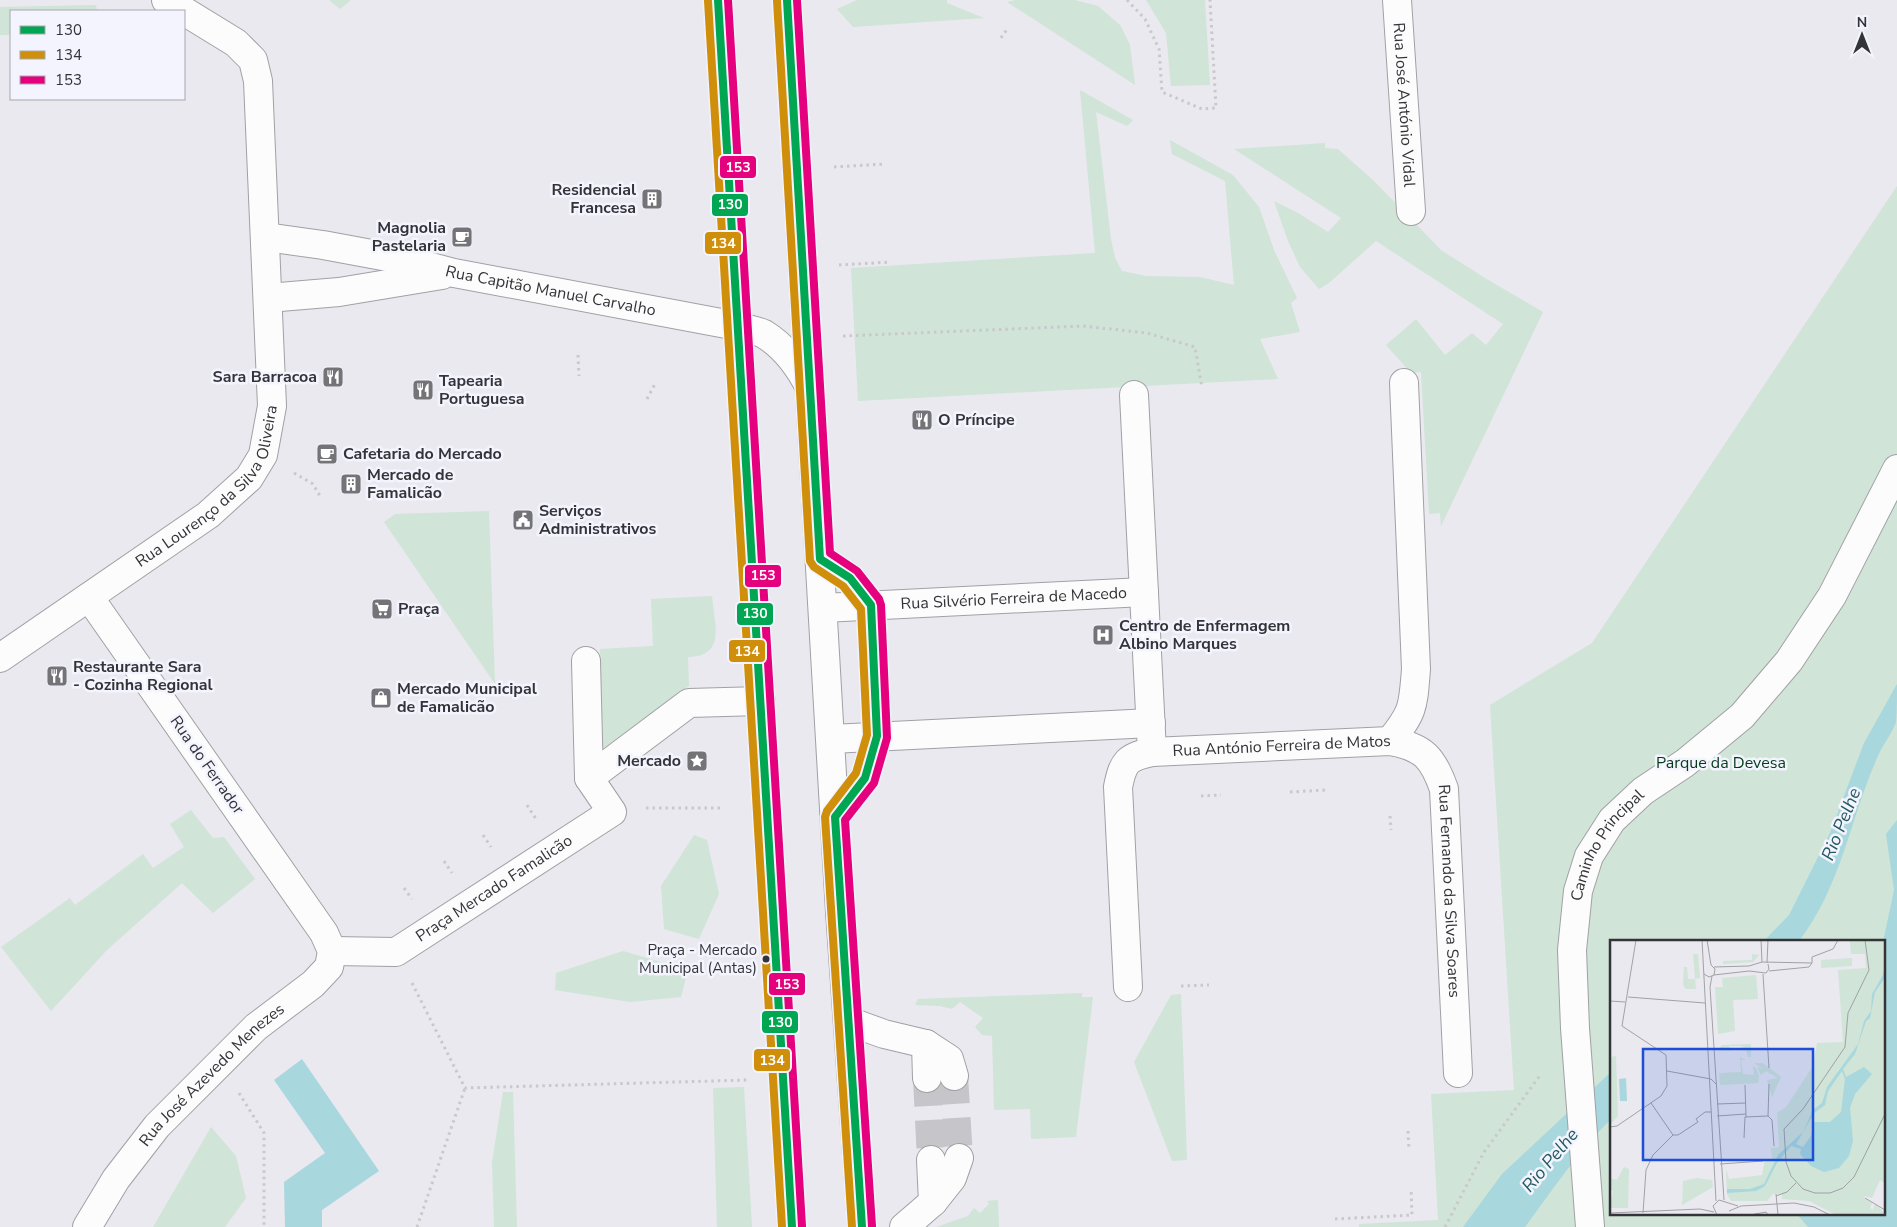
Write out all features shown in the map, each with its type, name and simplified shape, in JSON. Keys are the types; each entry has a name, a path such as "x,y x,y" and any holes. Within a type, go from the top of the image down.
{"street":[{"name":"Rua Lourenço da Silva Oliveira","path":"166,0 182,10"},
{"path":"718,0 761,701 780,1053 792,1227"},
{"path":"787,0 835,817 862,1227"},
{"name":"Rua José António Vidal","path":"1397,0 1411,211"},
{"name":"Rua Lourenço da Silva Oliveira","path":"0,658 208,515 249,478 263,455 272,406 258,81 253,60 236,43 185,12"},
{"name":"Rua Capitão Manuel Carvalho","path":"266,237 404,260 454,273 737,326 762,333 788,352 802,370 810,388"},
{"path":"268,298 339,292 454,273"},
{"name":"Rua António Ferreira de Matos","path":"1128,987 1118,787 1121,769 1134,756 1152,752 1390,741 1406,722 1411,711 1416,669 1404,383"},
{"name":"Rua Silvério Ferreira de Macedo","path":"1134,395 1152,752"},
{"name":"Caminho Principal","path":"1590,1227 1575,1028 1572,950 1578,890 1589,856 1612,820 1643,791 1685,763 1742,716 1789,660 1832,596 1897,470"},
{"path":"820,559 850,578 871,605 877,736 866,778 835,817"},
{"name":"Rua Silvério Ferreira de Macedo","path":"824,608 1144,592"},
{"name":"Rua do Ferrador","path":"89,597 328,942"},
{"path":"586,661 589,778 612,812"},
{"path":"589,778 689,703 761,701"},
{"path":"831,739 1151,723"},
{"name":"Rua Fernando da Silva Soares","path":"1390,741 1406,744 1423,752 1436,767 1444,789 1458,1073"},
{"name":"Praça Mercado Famalicão","path":"396,952 612,812"},
{"path":"328,942 396,952"},
{"name":"Rua José Azevedo Menezes","path":"87,1227 116,1179 157,1126 256,1027 318,978 329,967 328,942"},
{"path":"848,1020 878,1032 926,1044 949,1059 941,1077"},
{"path":"904,1227 933,1202 952,1178 959,1158"},
{"path":"931,1160 933,1202"}],"path":[{"path":"1127,0 1145,20 1158,49 1162,92 1202,109 1216,108 1210,0"},
{"path":"1001,38 1008,28"},
{"path":"834,167 886,164"},
{"path":"839,265 891,262"},
{"path":"854,335 1083,326 1147,332 1196,347 1202,388"},
{"path":"578,355 579,376"},
{"path":"647,398 656,382"},
{"path":"1290,792 1325,790"},
{"path":"1201,796 1220,795"},
{"path":"612,812 619,808 722,808"},
{"path":"1390,816 1391,830"},
{"path":"396,952 465,1088 417,1227"},
{"path":"1181,986 1209,985"},
{"path":"1445,1227 1484,1152 1575,1028"},
{"path":"220,1063 264,1134 264,1227"},
{"path":"465,1088 752,1080"},
{"path":"1408,1132 1409,1150"},
{"path":"1335,1219 1412,1215 1411,1189"}],"green space":[{"path":"329,0 351,0 340,9"},
{"path":"857,0 947,0 947,3 984,18 853,27 837,9"},
{"path":"1016,0 1075,0 1098,6 1121,26 1130,45 1135,85 1007,2"},
{"path":"1146,0 1205,0 1210,85 1171,86 1166,33"},
{"path":"96,5 97,10 10,10 10,35 0,35 0,7"},
{"path":"1080,90 1133,120 1127,126 1096,112 1111,239 1115,258 1122,271 1146,276 1200,277 1234,285 1225,181 1172,154 1170,140 1233,175 1259,207 1274,250 1297,298 1291,303 1300,332 1260,339 1278,379 858,401 851,268 1095,253"},
{"path":"1325,143 1325,148 1338,149 1374,181 1441,250 1543,312 1441,526 1440,513 1429,514 1421,372 1411,373 1386,345 1416,319 1445,355 1472,333 1486,345 1503,324 1376,241 1329,283 1319,289 1300,267 1288,241 1274,201 1298,213 1328,232 1341,218 1234,149"},
{"name":"Parque da Devesa","path":"1897,186 1897,1227 1359,1227 1359,1224 1438,1220 1431,1094 1514,1090 1490,705 1592,643"},
{"path":"489,511 495,684 384,522 395,514"},
{"path":"712,596 716,627 713,644 708,651 700,655 688,657 689,686 603,748 600,649 653,646 651,599"},
{"path":"191,810 213,838 224,837 255,879 213,913 182,883 107,950 51,1011 1,947 70,898 75,905 143,854 153,868 184,847 170,824"},
{"path":"694,835 707,840 719,894 699,939 664,929 661,886"},
{"path":"623,951 688,970 681,997 630,1002 555,990 556,973"},
{"path":"1082,993 1082,997 1093,997 1076,1137 1031,1139 1030,1109 994,1110 992,1036 982,1035 975,1027 983,1018 960,1002 952,1009 940,1006 915,1005 918,999"},
{"path":"1181,994 1187,1160 1172,1161 1134,1062 1171,995"},
{"path":"744,1087 752,1227 717,1227 713,1088"},
{"path":"503,1092 513,1092 517,1227 494,1227 492,1162"},
{"path":"211,1127 236,1156 246,1198 225,1227 153,1227"},
{"path":"998,1200 999,1227 936,1227 968,1216 974,1208 980,1213 989,1204 987,1201"}],"water":[{"name":"Rio Pelhe","path":"1897,684 1896,722 1868,779 1836,874 1826,897 1814,920 1800,940 1765,940 1789,915 1830,833 1864,743"},
{"path":"1897,820 1897,1227 1808,1227 1797,1214 1884,1214 1883,940 1894,890 1886,834"},
{"path":"302,1059 379,1171 322,1210 322,1227 285,1227 284,1182 325,1153 274,1080"},
{"name":"Rio Pelhe","path":"1610,1073 1610,1120 1576,1158 1525,1227 1463,1227 1502,1174"}],"tunnel":[{"path":"954,1076 959,1158"},
{"path":"927,1078 931,1160"}],"transit line":[{"name":"130","path":"718,0 792,1227"},
{"name":"153","path":"728,0 802,1226"},
{"name":"130","path":"787,0 820,559 850,578 871,605 877,736 865,778 835,817 862,1227"},
{"name":"153","path":"797,0 830,553 857,571 879,599 881,605 887,738 874,783 845,820 872,1226"},
{"name":"134","path":"708,1 782,1227"},
{"name":"134","path":"777,1 810,561 814,567 843,586 861,609 867,735 856,773 827,811 825,817 852,1227"}],"place":[{"name":"Residencial Francesa","path":"652,199"},
{"name":"Magnolia Pastelaria","path":"462,237"},
{"name":"Sara Barracoa","path":"333,377"},
{"name":"Tapearia Portuguesa","path":"423,390"},
{"name":"O Príncipe","path":"922,420"},
{"name":"Cafetaria do Mercado","path":"327,454"},
{"name":"Mercado de Famalicão","path":"351,484"},
{"name":"Serviços Administrativos","path":"523,520"},
{"name":"Praça","path":"382,609"},
{"name":"Centro de Enfermagem Albino Marques","path":"1103,635"},
{"name":"Restaurante Sara - Cozinha Regional","path":"57,676"},
{"name":"Mercado Municipal de Famalicão","path":"381,698"},
{"name":"Mercado","path":"697,761"},
{"name":"Praça - Mercado Municipal (Antas)","path":"766,959"}]}
